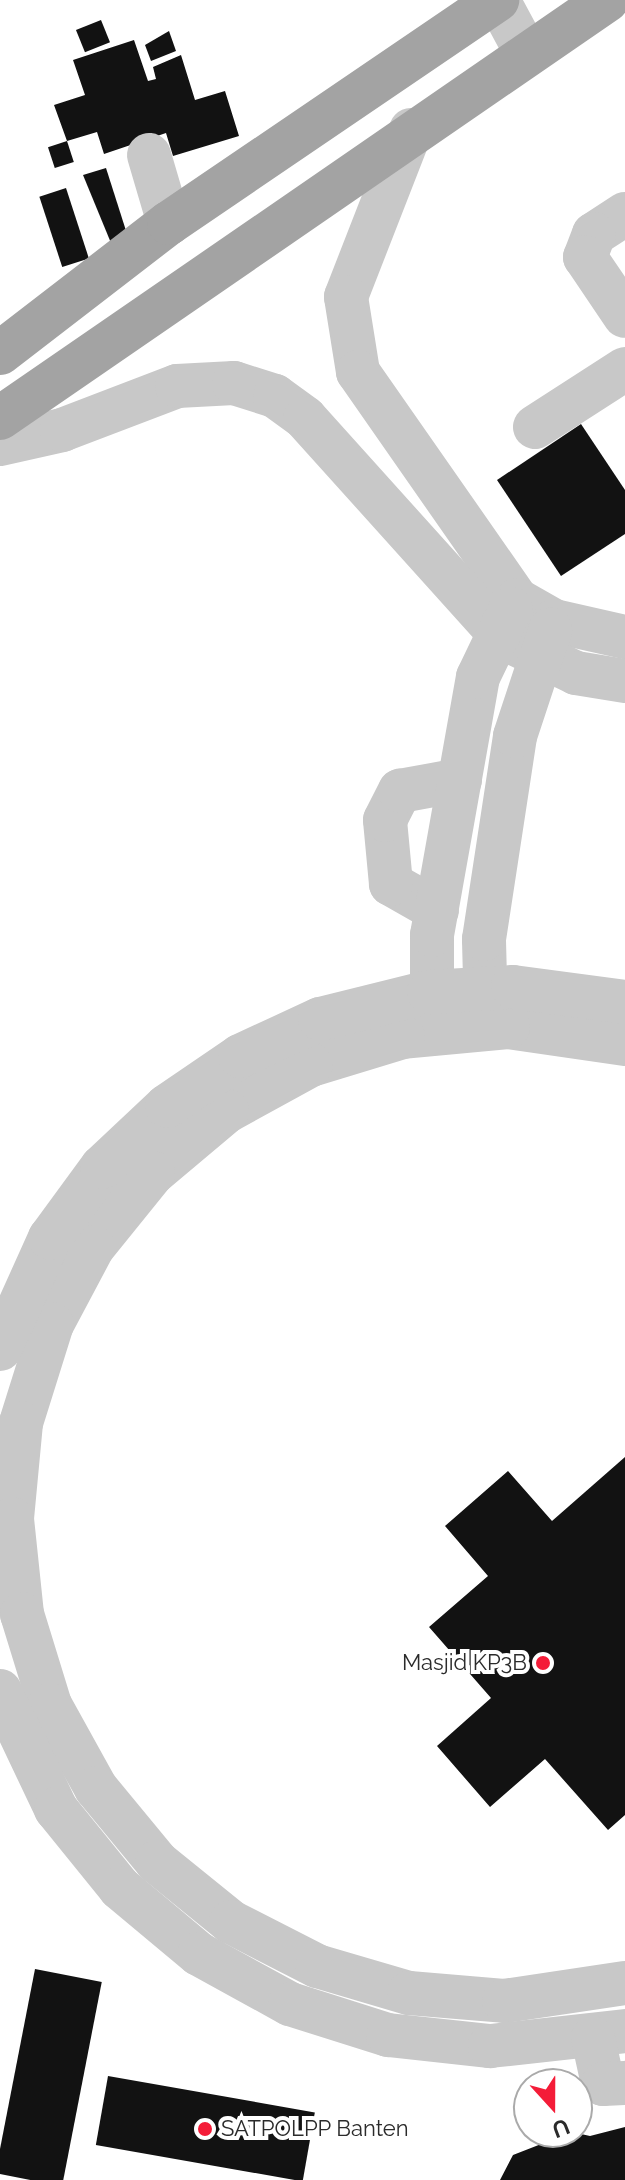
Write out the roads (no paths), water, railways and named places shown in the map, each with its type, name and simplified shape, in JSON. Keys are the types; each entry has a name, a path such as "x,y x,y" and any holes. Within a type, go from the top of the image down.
{"main road":[{"path":"0,353 169,223 497,0"},
{"path":"0,418 411,130 607,0"}],"street":[{"path":"497,0 527,54"},
{"path":"411,130 353,269 348,336 358,372 507,616"},
{"path":"149,155 169,223"},
{"path":"625,214 594,234 585,257 625,316"},
{"path":"535,427 625,369"},
{"path":"0,444 62,430 177,386 234,383 275,396 305,418 507,616 625,681"},
{"path":"432,1012 437,910 478,677 507,616"},
{"path":"546,640 625,637"},
{"path":"486,1007 485,929 515,736 546,640"},
{"path":"437,910 391,884 385,820 400,791 440,778 460,780"},
{"path":"625,1002 432,1012 311,1065 227,1111 153,1173 93,1247 16,1323 21,1423 12,1519 22,1614 58,1719 96,1788 157,1862 231,1922 317,1966 409,1993 504,2001 625,1983"},
{"path":"486,1007 625,1044"},
{"path":"0,1691 56,1809 120,1888 199,1954 290,2004 388,2035 490,2046 609,2034 603,2084 625,2083"}],"place":[{"name":"Masjid KP3B","path":"543,1663"},
{"name":"SATPOLPP Banten","path":"205,2129"}]}
